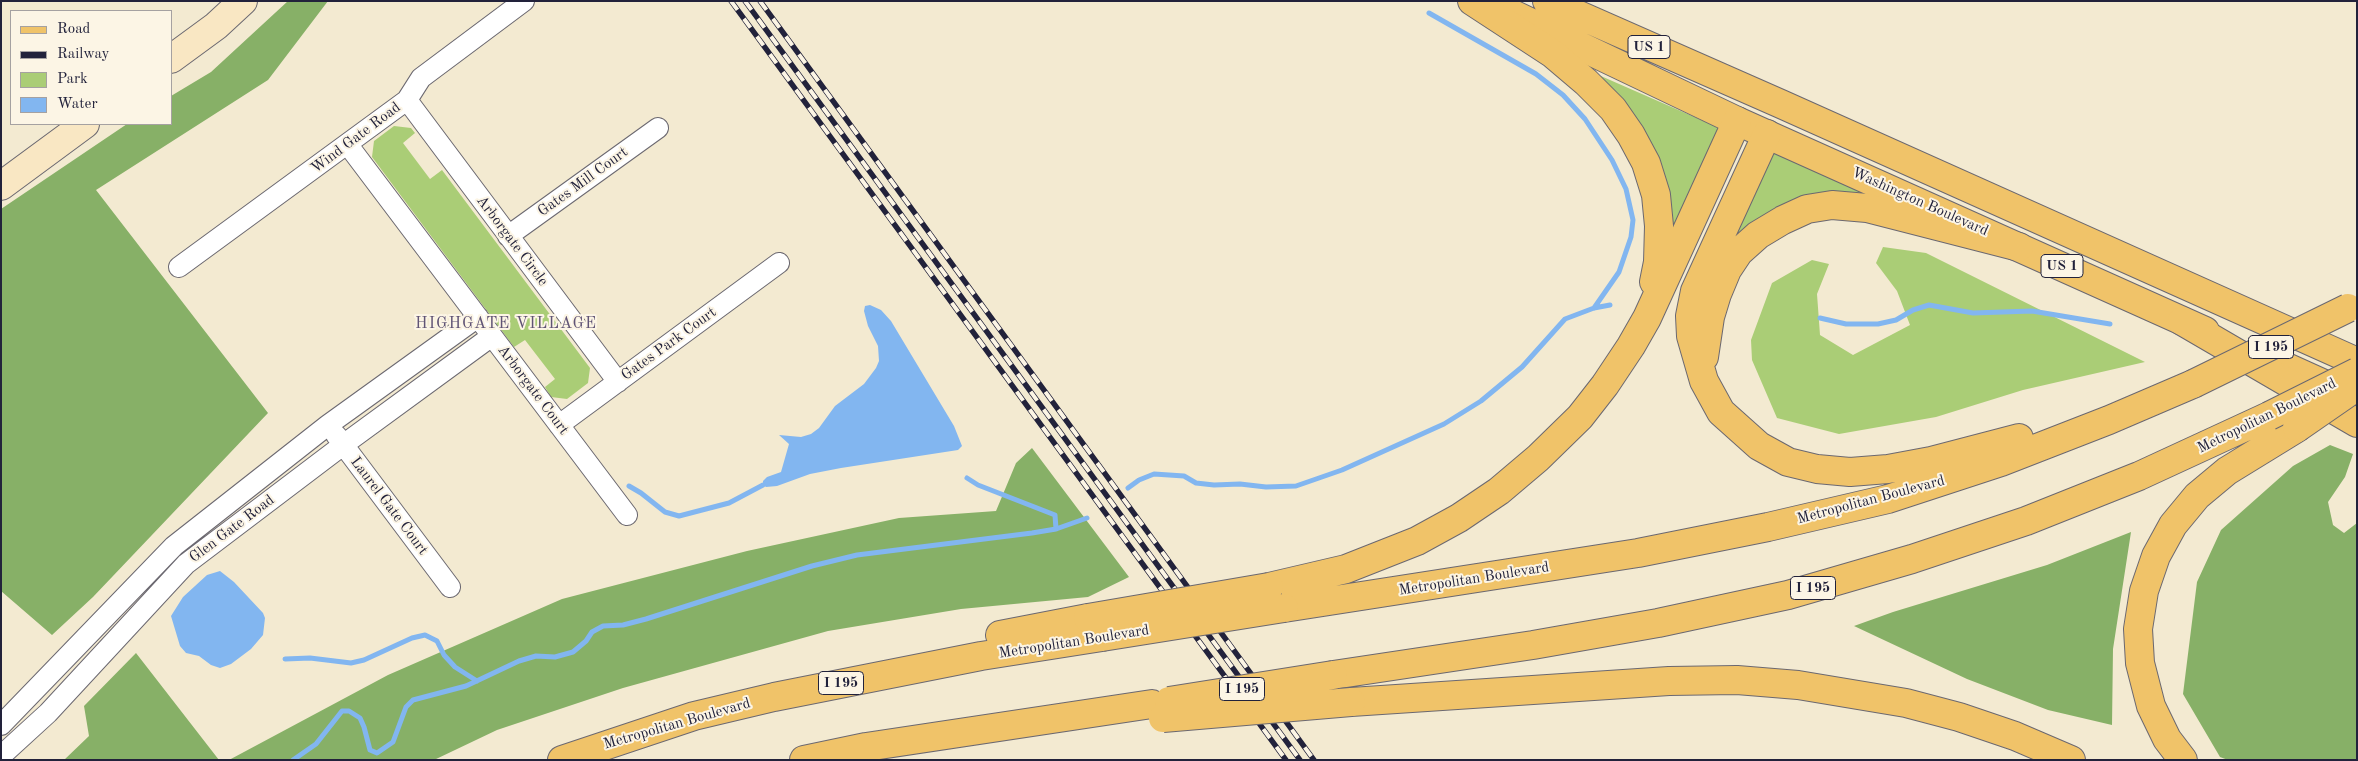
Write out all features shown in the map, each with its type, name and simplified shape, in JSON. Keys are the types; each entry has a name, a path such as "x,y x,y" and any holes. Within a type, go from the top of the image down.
{"main road":[{"path":"1472,1 1553,54 1613,109 1631,135 1646,163 1656,195 1658,262 1647,318"},
{"name":"Washington Boulevard","path":"1485,1 1737,121 2357,398"},
{"name":"US 1","path":"1547,1 2357,362"},
{"path":"1276,597 1378,558 1417,541 1459,518 1499,491 1538,458 1580,417 1605,385 1647,318 1752,92"},
{"path":"1781,104 1695,291 1690,316 1691,336 1704,381 1721,412 1759,446 1788,462 1817,470 1850,472 1888,469 1998,444 2193,384"},
{"path":"1704,381 1704,358 1710,317 1716,294 1727,270 1739,252 1758,235 1807,209 1832,205 1867,208 2019,247"},
{"name":"Metropolitan Boulevard","path":"574,755 694,716 774,697 981,656 1095,628 1276,597 1638,553 1768,527 1888,499 2001,462 2109,420 2193,384 2353,306"},
{"path":"2182,321 2357,423"},
{"name":"Metropolitan Boulevard","path":"804,760 866,747 948,735 1158,711 1333,675 1658,624 1788,595 1912,559 2026,521 2139,476 2269,416 2357,372"},
{"path":"2183,760 2167,739 2151,706 2140,663 2138,629 2144,591 2156,556 2173,525 2197,496 2227,471 2297,428 2357,386"},
{"path":"1158,711 1351,702 1669,681 1746,680 1798,685 1906,703 1987,726 2071,760"}],"street":[{"path":"172,58 216,26 244,1"},
{"name":"Wind Gate Road","path":"179,267 407,100 421,78 524,1"},
{"name":"Arborgate Circle","path":"407,100 618,382"},
{"path":"1,186 83,125"},
{"name":"Gates Mill Court","path":"508,236 658,128"},
{"name":"Arborgate Court","path":"348,145 627,515"},
{"name":"Gates Park Court","path":"559,425 779,263"},
{"name":"Glen Gate Road","path":"1,725 174,546 328,425 478,317"},
{"name":"Glen Gate Road","path":"1,756 48,713 186,564 343,445 492,336"},
{"name":"Laurel Gate Court","path":"328,425 450,587"}],"green space":[{"path":"288,1 328,1 268,80 96,190 268,413 93,597 52,635 1,591 1,209 126,125 172,125 172,95 211,72"},
{"path":"1594,73 1715,126 1719,130 1669,244"},
{"path":"394,126 411,128 415,133 403,143 430,179 442,170 590,368 588,383 567,399 551,397 545,387 555,379 525,340 514,347 372,157 374,141"},
{"path":"1777,153 1878,200 1736,238 1740,223 1772,154"},
{"path":"1883,247 1926,253 2145,362 2023,390 1936,417 1839,434 1777,418 1752,360 1751,340 1772,283 1812,260 1829,264 1817,294 1820,335 1853,355 1910,325 1897,291 1876,263"},
{"path":"2330,445 2353,454 2345,477 2328,502 2333,525 2344,533 2357,523 2357,760 2228,760 2220,757 2183,694 2197,582 2221,530 2293,466"},
{"path":"1032,448 1129,577 1088,597 961,609 828,631 623,688 497,730 434,760 229,760 388,675 562,599 747,551 899,518 996,511 1016,463"},
{"path":"2131,532 2113,649 2112,725 2048,710 1967,679 1854,626 1893,612 2047,565"},
{"path":"136,653 219,760 64,760 89,736 84,706"}],"water":[{"path":"870,305 881,310 891,321 954,426 962,446 958,450 810,474 777,486 766,487 763,485 763,481 767,477 781,472 789,444 779,435 801,437 811,434 819,428 835,406 864,384 876,368 879,361 878,346 868,326 864,311 865,306"},
{"path":"220,571 234,582 263,613 265,618 263,635 251,649 231,664 220,668 211,665 199,656 186,653 180,646 171,616 183,597 207,575"}],"waterway":[{"path":"1429,13 1536,74 1563,95 1585,119 1612,160 1626,189 1633,220 1631,237 1619,272 1594,308"},
{"path":"1128,488 1139,480 1154,474 1184,476 1196,483 1214,485 1296,486 1342,470 1444,424 1481,401 1522,367 1565,319 1594,308 1610,305"},
{"path":"1820,318 1846,324 1878,324 1896,320 1913,310 1929,305 1973,313 2032,311 2110,324"},
{"path":"967,478 978,485 1055,515 1056,529"},
{"path":"629,486 665,512 679,516 729,503 763,485"},
{"path":"293,760 316,744 342,711 349,711 360,718 370,750 377,753 393,742 406,707 413,700 466,686 519,661 536,656 555,657 573,652 586,641 592,632 603,626 623,625 646,619 812,566 857,555 1032,533 1056,529 1087,518"},
{"path":"285,659 310,658 351,663 364,660 412,638 425,635 437,641 444,655 455,667 477,681"}],"railway":[{"path":"731,1 1286,760"},
{"path":"745,1 1300,760"},
{"path":"760,1 1314,760"}],"district":[{"name":"HIGHGATE VILLAGE","path":"506,324"}]}
